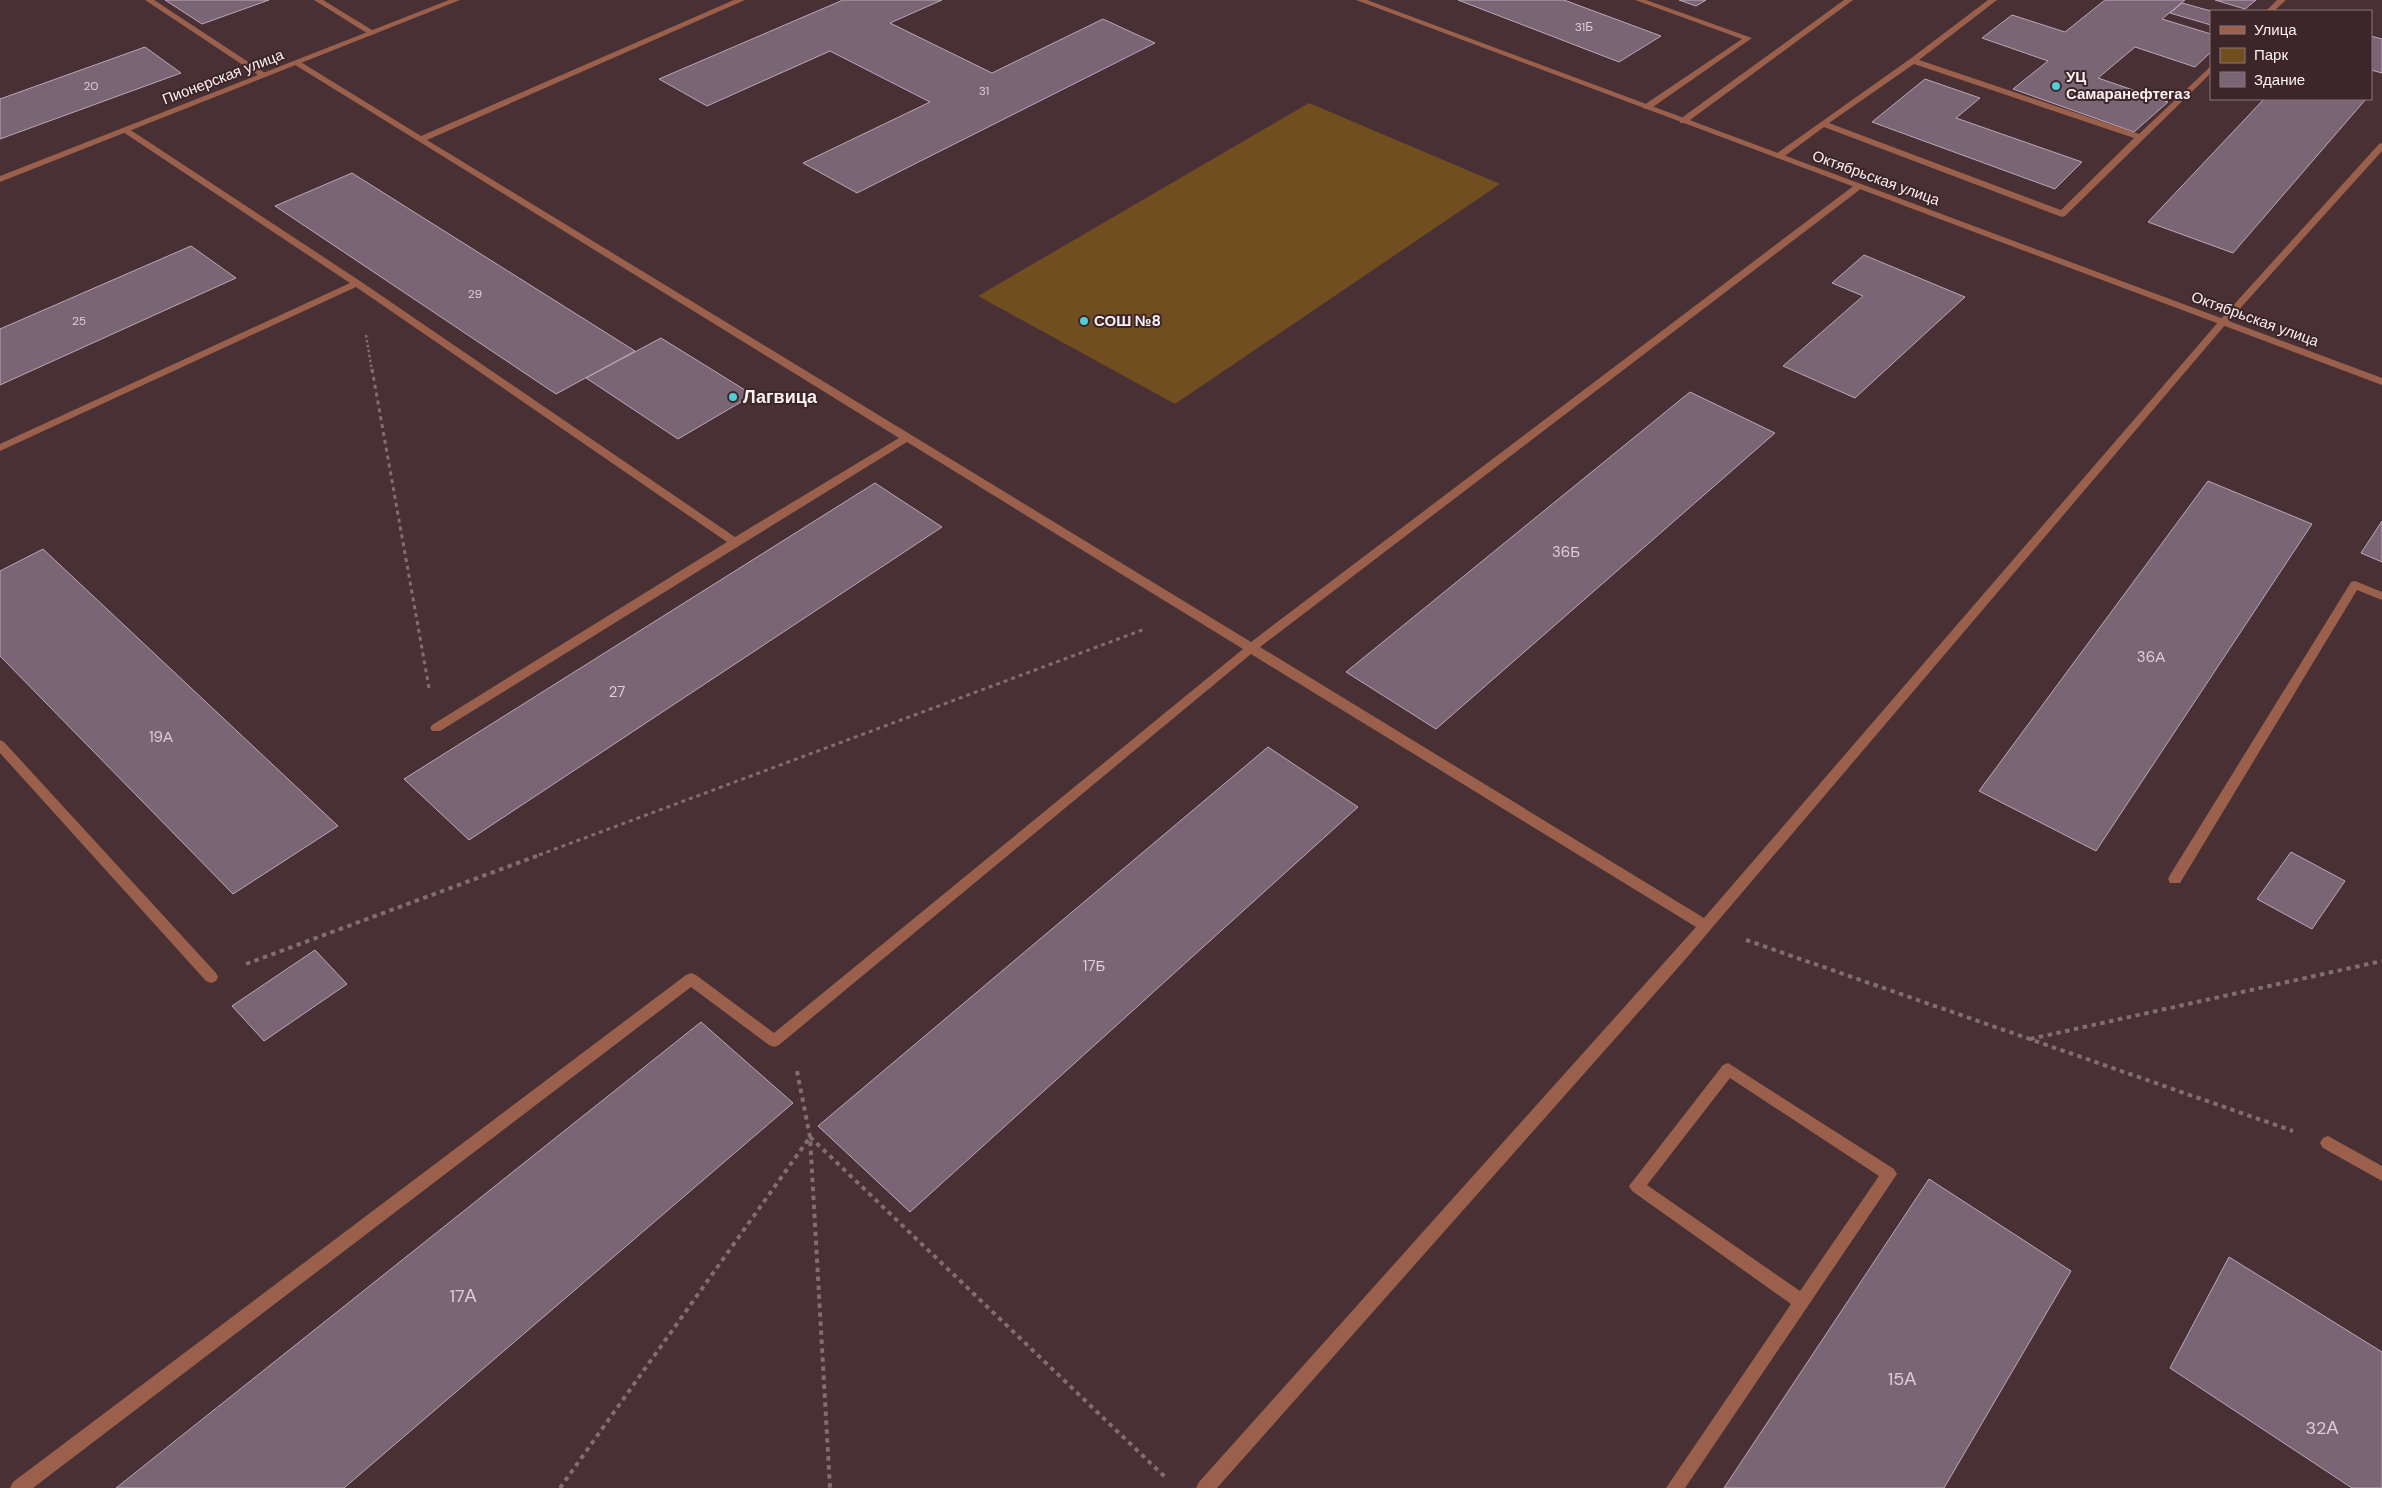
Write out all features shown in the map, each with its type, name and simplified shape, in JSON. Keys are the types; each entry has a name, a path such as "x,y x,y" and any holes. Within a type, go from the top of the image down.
{"street":[{"path":"149,0 264,75"},
{"path":"318,0 373,33"},
{"name":"Пионерская улица","path":"0,179 456,0"},
{"path":"421,139 741,0"},
{"name":"Октябрьская улица","path":"1360,0 2382,382"},
{"path":"1639,0 1748,38 1647,107"},
{"path":"1683,121 1849,0"},
{"path":"1779,156 1913,61 1993,0"},
{"path":"2271,10 2282,0"},
{"path":"1913,61 2140,137"},
{"path":"296,63 1706,926"},
{"path":"1823,124 2062,214 2210,69"},
{"path":"126,130 357,283 735,542"},
{"path":"1205,1488 1706,926 2223,322 2382,146"},
{"path":"18,1488 691,978 774,1041 1251,648 1859,186"},
{"path":"0,448 357,283"},
{"path":"436,728 908,437"},
{"path":"2175,879 2355,585 2382,596"},
{"path":"0,744 211,977"},
{"path":"1675,1488 1890,1174 1728,1069 1637,1186 1802,1302"},
{"path":"2328,1143 2382,1174"}],"path":[{"path":"357,283 436,728"},
{"path":"211,977 1149,627"},
{"path":"1706,926 2328,1143"},
{"path":"2030,1039 2382,961"},
{"path":"789,1028 810,1137 830,1488"},
{"path":"810,1137 1170,1481"},
{"path":"560,1488 810,1137"}],"green space":[{"path":"1309,103 1500,184 1175,404 978,296"}],"building":[{"path":"165,0 269,0 202,24"},
{"path":"843,0 942,0 890,23 992,73 1103,19 1155,43 857,193 803,163 930,102 830,51 707,106 659,79"},
{"path":"1458,0 1564,0 1661,36 1619,62"},
{"path":"1679,0 1706,0 1696,6"},
{"path":"2105,0 2185,0 2162,19 2210,34 2210,53 2195,67 2135,47 2098,78 2168,102 2134,132 2013,89 2048,61 1982,38 2012,15 2065,32"},
{"path":"2215,0 2256,0 2245,9"},
{"path":"2182,3 2210,11 2210,25 2170,13"},
{"path":"2372,36 2382,39 2382,73 2372,70"},
{"path":"145,47 181,73 0,139 0,99"},
{"path":"1925,79 1980,98 1956,118 2082,162 2055,189 1872,122"},
{"path":"2263,100 2365,100 2233,253 2148,222"},
{"path":"352,173 635,351 556,394 275,206"},
{"path":"191,246 236,278 0,385 0,329"},
{"path":"1864,255 1965,297 1855,398 1783,366 1863,296 1832,283"},
{"path":"661,338 753,395 678,439 586,378"},
{"path":"1690,392 1775,433 1436,729 1346,672"},
{"path":"2208,481 2312,524 2096,851 1979,791"},
{"path":"875,483 942,527 469,840 404,779"},
{"path":"2382,521 2382,562 2361,553"},
{"path":"43,549 338,826 233,894 0,656 0,571"},
{"path":"1268,747 1358,807 910,1212 818,1126"},
{"path":"2291,852 2345,881 2312,929 2257,899"},
{"path":"315,950 347,984 264,1041 232,1006"},
{"path":"701,1022 793,1103 344,1488 116,1488"},
{"path":"1929,1179 2071,1271 1944,1488 1724,1488"},
{"path":"2229,1257 2382,1352 2382,1488 2352,1488 2170,1368"}],"place":[{"name":"УЦ Самаранефтегаз","path":"2056,86"},
{"name":"СОШ №8","path":"1084,321"},
{"name":"Лагвица","path":"733,397"}]}
